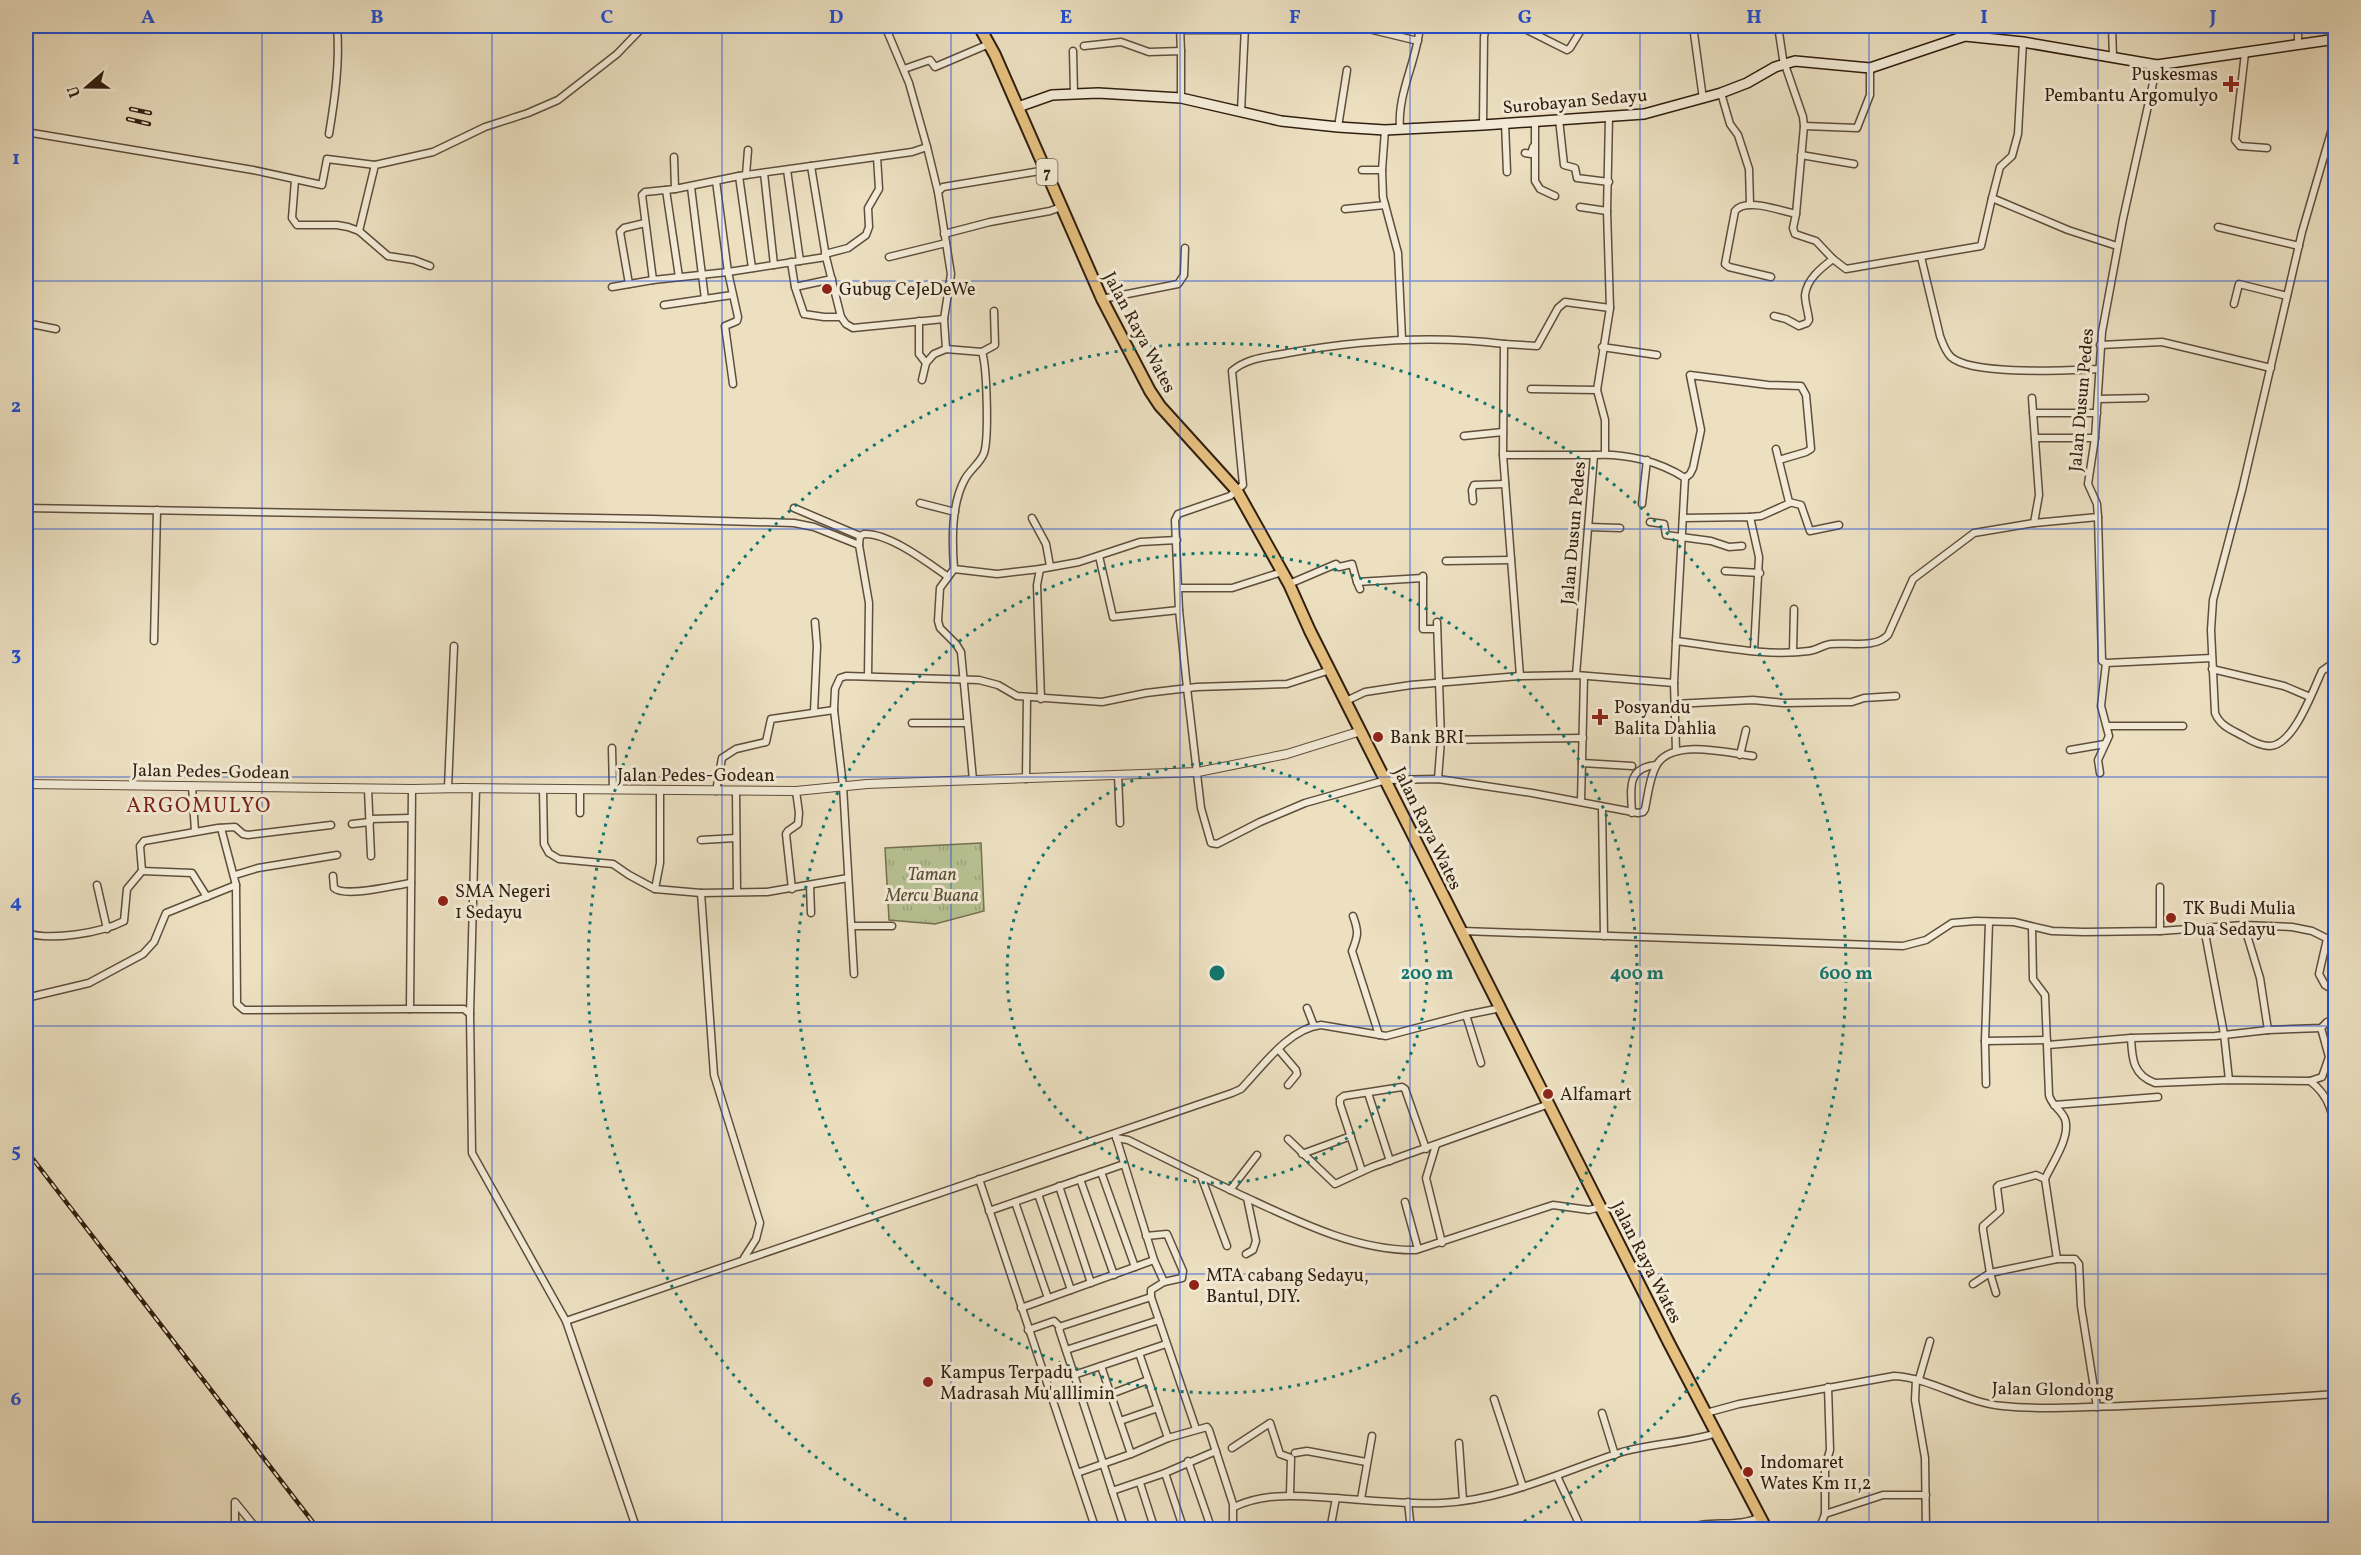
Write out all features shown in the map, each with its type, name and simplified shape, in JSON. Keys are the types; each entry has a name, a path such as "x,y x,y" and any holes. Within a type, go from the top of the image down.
{"highway":[{"name":"Jalan Raya Wates","path":"979,26 1018,107 1102,299 1150,391 1160,406 1237,491 1289,584 1600,1207 1767,1530"}],"main road":[{"name":"Surobayan Sedayu","path":"1018,107 1052,95 1074,93 1181,98 1281,121 1338,127 1385,130 1483,125 1644,114 1721,93 1784,64 1803,60 1870,68 1958,37 2023,42 2157,65 2336,39"}],"street":[{"path":"329,134 335,99 337,26"},
{"path":"26,132 253,170 322,185 327,159 375,165 433,152 484,127 528,113 558,100 616,54 644,26"},
{"path":"885,26 904,69 938,192 951,274 944,319 946,349"},
{"path":"1356,26 1418,41"},
{"path":"1400,129 1399,112 1420,26"},
{"path":"1483,125 1486,26"},
{"path":"1520,26 1567,50 1583,27 1581,26"},
{"path":"1694,26 1703,99"},
{"path":"1778,26 1784,64 1803,117 1804,126 1793,232 1815,241 1841,267 1850,269 1982,246 2000,167 2012,156 2018,134 2023,42"},
{"path":"2112,26 2113,58"},
{"path":"2298,26 2298,45"},
{"path":"1181,98 1180,28 1245,28 1241,112"},
{"path":"1084,46 1121,42 1149,52 1181,51"},
{"path":"904,69 930,60 935,68 989,44"},
{"path":"1073,51 1074,93"},
{"path":"2245,53 2235,140 2240,146 2267,148"},
{"name":"Jalan Dusun Pedes","path":"2106,663 2101,659 2097,504 2088,484 2095,438 2100,345 2117,246 2157,65"},
{"path":"1804,126 1857,128 1870,95 1870,68"},
{"path":"1338,127 1347,70"},
{"path":"1721,93 1730,124 1738,135 1749,169 1750,204"},
{"path":"2336,115 2299,246 2242,490 2213,600 2211,630 2213,703 2218,721 2254,742 2269,746 2278,744 2288,737 2322,671 2329,666 2336,668"},
{"name":"Jalan Dusun Pedes","path":"1576,675 1594,455 1605,454 1605,420 1597,390 1610,308 1607,211 1609,117"},
{"path":"1559,119 1564,164 1575,168 1577,178 1609,182"},
{"path":"1525,153 1532,154 1533,151 1534,121"},
{"path":"1534,121 1535,181 1540,189 1555,196"},
{"path":"1505,123 1508,172"},
{"path":"1385,130 1382,170 1385,205 1398,253 1402,339"},
{"path":"653,280 643,194 742,176 919,151 927,147"},
{"path":"748,150 742,176 752,268"},
{"path":"1507,155 1515,154"},
{"path":"1801,155 1854,164"},
{"path":"612,287 800,261 848,248 866,235 869,226 868,208 879,189 877,157"},
{"path":"674,158 675,189"},
{"path":"359,231 375,165"},
{"path":"811,166 825,255 841,317 846,324 853,328 944,319"},
{"path":"787,170 800,261"},
{"path":"938,192 943,187 1046,170"},
{"path":"1362,170 1382,170"},
{"path":"764,173 774,265"},
{"path":"295,180 292,218 297,225 337,225 359,231 388,256 414,260 430,266"},
{"path":"716,181 728,272 738,320 725,326 733,384"},
{"path":"691,187 705,299"},
{"path":"666,190 679,278"},
{"path":"1992,198 2068,230 2117,246"},
{"path":"1771,277 1725,264 1735,211 1741,206 1750,204 1796,214"},
{"path":"1345,209 1385,205"},
{"path":"944,234 1061,207"},
{"path":"1580,207 1607,211"},
{"path":"629,284 621,232 624,228 645,223"},
{"path":"2218,227 2299,246"},
{"path":"889,257 946,243"},
{"path":"1102,299 1178,284 1184,275 1185,248"},
{"path":"1921,257 1943,346 1952,358 1968,364 2013,371 2099,369"},
{"path":"1774,316 1799,326 1807,323 1809,320 1806,290 1812,278 1833,259"},
{"path":"791,262 795,287 804,314 841,317"},
{"path":"795,287 832,279"},
{"path":"2234,304 2239,284 2287,296"},
{"path":"664,305 732,295"},
{"path":"1610,308 1565,302 1558,308 1537,346 1402,339 1348,343 1247,360 1232,371 1242,488 1230,495 1178,514 1175,520 1179,610 1201,808 1213,844 1305,803 1386,780 1438,779 1581,802 1632,813 1643,812 1656,765 1676,751 1687,749 1753,756"},
{"path":"922,380 926,363 934,354 946,349 982,352 995,345 994,311"},
{"path":"919,321 919,354 926,363"},
{"path":"26,323 56,329"},
{"path":"2100,345 2162,342 2271,368"},
{"path":"1504,344 1503,455 1520,676"},
{"path":"1602,347 1656,355"},
{"path":"954,569 951,538 955,512 964,480 984,454 987,439 986,386 982,352"},
{"path":"1685,477 1693,468 1701,430 1690,375 1803,387 1806,395 1811,449 1779,459"},
{"path":"1531,389 1597,390"},
{"path":"2032,398 2039,495 2034,523"},
{"path":"2098,399 2145,398"},
{"path":"2033,413 2097,413"},
{"path":"1464,436 1503,432"},
{"path":"2035,438 2095,438"},
{"path":"1776,449 1790,503"},
{"path":"1605,454 1647,460 1685,477"},
{"path":"1503,455 1594,455"},
{"path":"1642,504 1647,460"},
{"path":"1676,751 1674,683 1685,477"},
{"path":"1473,501 1472,490 1476,484 1505,484"},
{"path":"920,502 955,512"},
{"path":"1683,518 1761,516 1790,503 1802,505 1810,531 1839,525"},
{"path":"26,508 783,523 814,527 859,545"},
{"path":"794,508 860,536 867,533 886,539 915,554 947,576"},
{"path":"154,641 157,510"},
{"path":"1750,517 1759,557 1760,573 1754,650"},
{"path":"1676,641 1777,653 1810,651 1828,644 1883,640 1891,628 1909,584 1917,574 1980,530 2098,517"},
{"path":"1032,518 1046,544 1050,566"},
{"path":"1650,522 1664,524 1666,536 1711,541 1729,547 1742,546"},
{"path":"1589,527 1620,528"},
{"path":"860,536 859,545 869,603 868,676"},
{"path":"954,569 997,574 1040,569 1099,556 1140,542 1177,540"},
{"path":"1099,556 1113,617 1179,610"},
{"path":"1446,561 1511,560"},
{"path":"1289,584 1336,564 1339,567 1352,564 1359,585 1423,577 1423,629 1437,626 1441,740 1438,779"},
{"path":"954,569 940,588 938,621 940,628 961,652 973,780"},
{"path":"1040,569 1037,585 1041,699"},
{"path":"1725,571 1760,573"},
{"path":"1179,588 1232,588 1282,572"},
{"path":"1793,652 1794,609"},
{"path":"814,712 817,646 815,622"},
{"path":"448,788 454,646"},
{"path":"2100,772 2098,760 2109,736 2102,706 2106,663 2212,658"},
{"path":"2212,669 2284,686 2310,697"},
{"path":"854,974 843,786 834,710 838,679 846,675 962,679 988,682 1017,696 1027,698 1102,702 1187,688 1287,684 1330,670"},
{"path":"1346,701 1365,692 1520,676 1576,675 1674,683"},
{"path":"1581,802 1584,676"},
{"path":"1674,704 1754,700 1784,703 1852,702 1864,698 1896,696"},
{"path":"1026,779 1027,698"},
{"path":"716,791 720,761 736,749 766,742 771,719 834,710"},
{"path":"912,723 968,723"},
{"path":"2107,726 2183,726"},
{"path":"1740,755 1746,730"},
{"name":"Jalan Pedes-Godean","path":"26,784 368,789 796,791 843,786 1198,771 1287,754 1361,731"},
{"path":"1441,740 1583,738"},
{"path":"2070,750 2105,744"},
{"path":"612,748 613,790"},
{"path":"1582,763 1632,766"},
{"path":"1632,813 1631,782 1634,776 1638,769 1656,765"},
{"path":"1118,775 1120,823"},
{"path":"192,786 195,831"},
{"path":"476,788 470,1014 472,1153 566,1320 637,1530"},
{"path":"368,789 371,856"},
{"path":"410,1009 411,789"},
{"path":"543,789 544,844 549,853 559,859 613,864 656,889 701,893 767,892 848,878"},
{"path":"580,789 580,813"},
{"path":"656,889 660,863 660,791"},
{"path":"736,791 737,892"},
{"path":"792,889 786,834 798,825 796,791"},
{"path":"1602,807 1604,936"},
{"path":"352,824 411,818"},
{"path":"26,933 57,935 106,928 124,921 128,889 142,871 140,846 144,841 220,828 235,827 248,835 331,825"},
{"path":"220,828 229,863 235,875 236,985 237,1004 240,1008 244,1010 464,1009 470,1014"},
{"path":"701,840 736,838"},
{"path":"235,875 258,868 337,855"},
{"path":"142,871 192,873 207,897"},
{"path":"333,876 335,890 341,892 411,883"},
{"path":"97,885 106,928"},
{"path":"26,998 89,983 143,954 154,942 166,913 236,885"},
{"path":"810,885 811,913"},
{"path":"2160,887 2160,931"},
{"path":"701,893 714,1075 760,1223 756,1239 744,1258"},
{"path":"1353,916 1358,941 1352,951 1379,1035"},
{"path":"1986,1084 1989,922"},
{"path":"1462,931 1903,946 1926,940 1952,923 2014,922 2052,931 2084,932 2160,931 2244,925 2292,927 2312,932 2336,943"},
{"path":"2244,925 2260,978 2268,1030"},
{"path":"852,926 892,926"},
{"path":"2032,927 2032,974 2044,993 2049,1095 2054,1105 2062,1113 2066,1129 2045,1179 2057,1259"},
{"path":"2204,928 2224,1034 2229,1080"},
{"path":"2327,939 2319,975 2325,985 2336,992"},
{"path":"1307,1008 1314,1026"},
{"path":"566,1320 979,1179 1115,1136 1232,1093 1241,1089 1296,1035 1314,1026 1321,1025 1379,1035 1399,1033 1501,1008"},
{"path":"1466,1015 1480,1062"},
{"path":"1985,1041 2048,1042 2214,1036 2268,1030 2321,1028 2336,1018"},
{"path":"2131,1038 2132,1062 2146,1080 2155,1083 2229,1080 2310,1081 2322,1077 2329,1059 2321,1028"},
{"path":"1279,1050 1296,1070 1297,1074 1288,1085"},
{"path":"2310,1081 2326,1097 2331,1106 2336,1140"},
{"path":"1362,1171 1340,1099 1344,1096 1402,1087 1405,1089 1426,1149"},
{"path":"1368,1093 1390,1161"},
{"path":"2054,1105 2158,1097"},
{"path":"1288,1139 1333,1184 1337,1184 1362,1171 1549,1104"},
{"path":"1115,1136 1154,1260 1164,1282"},
{"path":"1115,1136 1128,1140 1286,1216 1368,1246 1398,1250 1418,1249 1553,1205 1589,1210 1600,1207"},
{"path":"1302,1154 1351,1136"},
{"path":"1436,1145 1426,1178 1442,1243"},
{"path":"1230,1190 1257,1155"},
{"path":"989,1211 1124,1164"},
{"path":"1101,1172 1135,1268"},
{"path":"1996,1293 1990,1273 1983,1226 2000,1211 1997,1187 2036,1175 2045,1179"},
{"path":"1201,1176 1227,1246"},
{"path":"979,1179 1096,1530"},
{"path":"1080,1179 1113,1275"},
{"path":"1059,1186 1091,1283"},
{"path":"1038,1194 1071,1290"},
{"path":"1246,1254 1253,1250 1256,1241 1247,1198"},
{"path":"1015,1202 1048,1298"},
{"path":"1405,1202 1418,1249"},
{"path":"1146,1236 1167,1234 1183,1271 1182,1278 1164,1282 1151,1290 1151,1297 1196,1429"},
{"path":"1973,1284 1990,1273 2057,1259 2075,1258 2079,1264 2081,1306 2097,1407"},
{"path":"1021,1308 1154,1260"},
{"path":"1060,1327 1151,1297"},
{"path":"1066,1350 1159,1320"},
{"path":"1028,1330 1054,1321 1060,1327 1125,1530"},
{"path":"1926,1530 1925,1458 1914,1394 1930,1341"},
{"path":"1074,1376 1166,1344"},
{"path":"1139,1353 1168,1438"},
{"path":"1101,1366 1131,1454"},
{"name":"Jalan Glondong","path":"1706,1413 1714,1409 1894,1376 1918,1380 2004,1407 2097,1407 2336,1394"},
{"path":"1111,1394 1148,1380"},
{"path":"1819,1530 1825,1514 1825,1467 1830,1450 1827,1387"},
{"path":"1494,1399 1523,1487"},
{"path":"1120,1421 1158,1408"},
{"path":"1602,1413 1615,1455"},
{"path":"1232,1448 1270,1423 1280,1454 1291,1458 1290,1495"},
{"path":"1077,1473 1168,1438 1196,1429 1208,1428 1234,1507 1232,1529"},
{"path":"1234,1507 1251,1499 1290,1495 1408,1502 1443,1503 1463,1500 1523,1487 1637,1448 1688,1441 1717,1433"},
{"path":"1360,1499 1372,1436"},
{"path":"1459,1443 1463,1500"},
{"path":"1112,1491 1140,1483 1216,1451"},
{"path":"1295,1453 1306,1451 1366,1462"},
{"path":"1188,1461 1212,1530"},
{"path":"1165,1473 1184,1530"},
{"path":"1557,1476 1582,1530"},
{"path":"1140,1483 1155,1530"},
{"path":"1825,1514 1883,1495 1926,1495"},
{"path":"1330,1530 1336,1498"},
{"path":"235,1530 236,1502 252,1523"},
{"path":"1408,1502 1411,1530"},
{"path":"1684,1530 1694,1526 1743,1523 1760,1517"}],"green space":[{"name":"Taman Mercu Buana","path":"981,843 984,911 935,924 889,920 885,848"}],"railway":[{"path":"131,109 150,113"},
{"path":"128,119 149,124"},
{"path":"26,1150 319,1530"}],"place":[{"name":"Puskesmas Pembantu Argomulyo","path":"2231,84"},
{"name":"Gubug CeJeDeWe","path":"827,289"},
{"name":"Posyandu Balita Dahlia","path":"1600,717"},
{"name":"Bank BRI","path":"1378,737"},
{"name":"SMA Negeri 1 Sedayu","path":"443,901"},
{"name":"TK Budi Mulia Dua Sedayu","path":"2171,918"},
{"name":"Alfamart","path":"1548,1094"},
{"name":"MTA cabang Sedayu, Bantul, DIY.","path":"1194,1285"},
{"name":"Kampus Terpadu Madrasah Mu'alllimin","path":"928,1382"},
{"name":"Indomaret Wates Km 11,2","path":"1748,1472"}],"district":[{"name":"ARGOMULYO","path":"199,805"}]}
